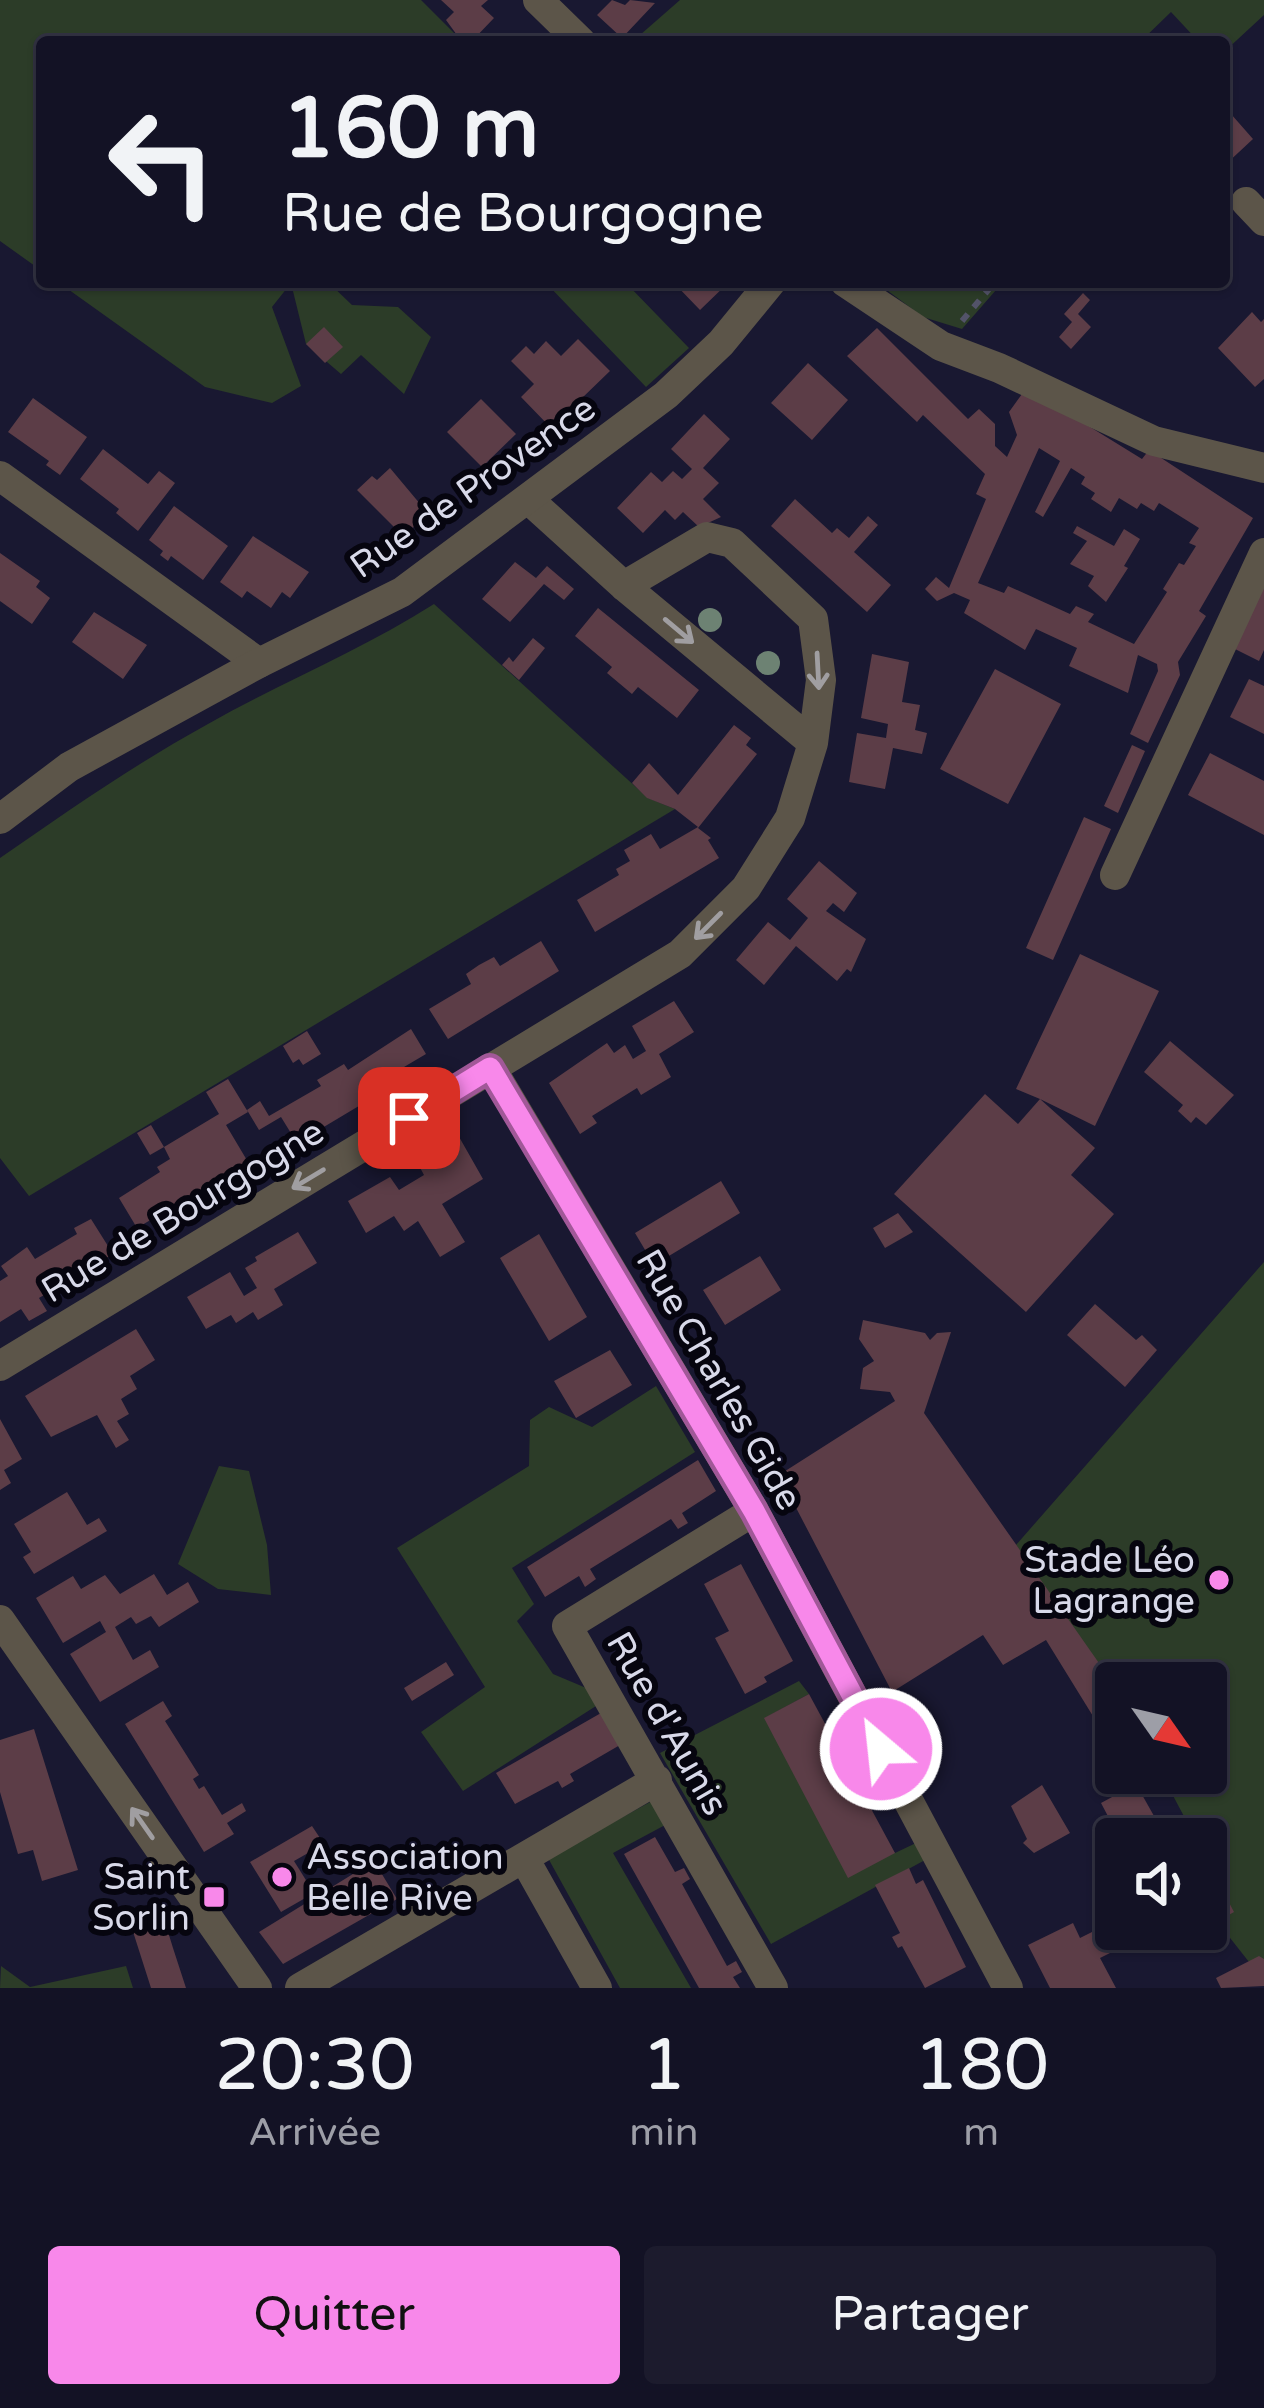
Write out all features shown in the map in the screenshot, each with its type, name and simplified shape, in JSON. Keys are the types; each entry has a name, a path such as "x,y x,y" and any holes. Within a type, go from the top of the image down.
{"street":[{"path":"538,0 575,36"},
{"name":"Rue de Provence","path":"0,819 69,767 259,663 402,592 666,395 721,343 766,288"},
{"path":"854,288 941,346 1154,441 1264,467"},
{"path":"0,476 259,663"},
{"path":"528,499 624,586 813,743"},
{"name":"Rue de Bourgogne","path":"0,1366 680,954 746,888 790,818 813,743 821,680 813,619 731,543 707,537 624,586"},
{"path":"1114,875 1264,554"},
{"name":"Rue Charles Gide","path":"490,1068 754,1511 1008,1988"},
{"name":"Rue d'Aunis","path":"754,1511 567,1626 773,1988"},
{"path":"0,1620 257,1988"},
{"path":"300,1988 657,1780"},
{"path":"525,1860 597,1988"}],"path":[{"path":"941,346 989,288"}],"green space":[{"path":"0,0 421,0 457,36 36,36 36,267 0,241"},
{"path":"680,0 1264,0 1264,15 1230,46 1230,36 1193,36 1171,12 1146,36 639,36"},
{"path":"66,288 287,288 272,307 301,386 272,403 205,387"},
{"path":"292,288 334,288 352,305 398,307 431,337 404,394 361,355 341,374 306,344"},
{"path":"551,288 631,288 689,348 646,387"},
{"path":"884,288 998,288 962,329 923,317"},
{"path":"434,604 648,798 675,809 29,1196 0,1158 0,858 181,739"},
{"path":"1264,1262 1264,1981 1227,1934 1227,1818 1185,1818 1172,1794 1227,1794 1227,1662 1095,1664 1016,1545"},
{"path":"656,1386 695,1452 512,1568 534,1604 517,1621 553,1674 591,1690 596,1706 463,1791 421,1732 485,1687 397,1548 529,1466 530,1420 549,1407 592,1427"},
{"path":"219,1466 249,1471 267,1545 271,1595 218,1589 178,1564"},
{"path":"799,1681 809,1694 765,1718 895,1853 916,1843 925,1860 771,1944 660,1753"},
{"path":"652,1801 667,1824 613,1853 691,1988 620,1988 548,1858"},
{"path":"1,1966 30,1987 126,1966 133,1988 0,1988"}],"building":[{"path":"441,0 488,0 481,6 494,18 477,36 458,36 446,20 454,12"},
{"path":"612,0 625,5 630,0 655,3 624,36 597,15"},
{"path":"1230,113 1253,139 1230,160"},
{"path":"679,288 723,288 700,310"},
{"path":"1083,293 1090,300 1078,314 1091,327 1071,349 1059,337 1072,322 1064,314"},
{"path":"1252,312 1261,322 1264,319 1264,379 1255,387 1218,348"},
{"path":"324,327 343,347 325,363 306,344"},
{"path":"877,328 968,419 979,409 995,424 995,446 1007,457 1017,435 1009,412 1022,394 1035,393 1142,459 1149,450 1253,518 1199,611 1206,616 1178,662 1180,675 1148,743 1130,734 1157,664 1138,655 1128,693 1069,666 1077,648 1036,629 1025,650 964,613 970,600 954,593 937,601 925,589 936,577 949,588 986,499 976,494 985,474 923,415 917,422 847,356","holes":["1039,448 1060,461 1035,512 1043,517 1071,468 1085,477 1081,484 1095,493 1091,499 1111,512 1119,498 1137,509 1141,503 1154,511 1159,503 1199,528 1189,543 1196,546 1184,565 1179,563 1134,644 1088,622 1094,614 1076,606 1070,614 1008,586 1004,593 978,583"]},
{"path":"578,339 610,371 551,428 521,397 534,384 511,361 526,346 534,354 546,341 561,356"},
{"path":"808,363 848,400 812,440 771,403"},
{"path":"33,398 87,437 60,475 46,465 49,461 8,432"},
{"path":"481,399 516,434 482,467 447,432"},
{"path":"704,414 730,439 703,468 719,483 703,499 721,517 699,527 683,512 675,520 665,510 643,533 617,508 651,472 662,482 673,471 682,479 692,469 671,449"},
{"path":"103,449 148,484 159,471 175,483 138,531 116,513 119,509 80,479"},
{"path":"390,468 426,511 405,538 357,490"},
{"path":"795,499 832,533 837,528 849,538 868,516 878,525 854,552 891,585 867,612 771,526"},
{"path":"174,506 228,546 203,580 171,556 168,561 149,540"},
{"path":"1077,526 1114,546 1124,529 1140,539 1106,602 1088,586 1094,576 1070,564 1087,541 1073,533"},
{"path":"253,536 309,572 290,598 282,592 271,608 247,591 242,598 220,582"},
{"path":"0,553 40,581 36,587 50,598 32,624 0,601"},
{"path":"515,562 536,578 547,566 574,589 564,600 544,584 510,622 482,599"},
{"path":"1264,582 1264,650 1259,661 1233,648"},
{"path":"598,608 699,690 677,718 638,687 632,694 607,673 612,667 575,636"},
{"path":"94,612 147,645 123,679 72,642"},
{"path":"533,638 545,648 519,680 502,665 509,657 513,662"},
{"path":"872,654 909,662 902,702 920,705 915,730 927,733 922,754 893,748 885,789 849,782 857,733 886,738 888,724 861,718"},
{"path":"995,669 1061,704 1008,804 940,769"},
{"path":"1249,679 1264,686 1264,734 1230,717"},
{"path":"734,725 751,738 746,745 757,754 698,828 711,838 719,858 595,932 577,900 619,875 616,869 630,861 624,850 651,834 660,849 698,827 675,809 647,798 632,783 649,763 678,795"},
{"path":"1132,745 1145,751 1118,813 1104,806"},
{"path":"1210,753 1264,781 1264,835 1188,795"},
{"path":"1084,817 1111,829 1053,960 1026,948"},
{"path":"819,861 857,893 844,912 833,903 826,911 866,939 851,972 847,969 837,981 796,946 764,985 736,960 768,922 790,940 808,918 787,899"},
{"path":"541,941 559,971 448,1039 429,1009 471,984 466,974 479,965 494,957 500,966"},
{"path":"1080,954 1159,991 1095,1126 1016,1089"},
{"path":"674,1001 694,1032 659,1054 671,1077 641,1095 637,1088 592,1116 597,1123 580,1134 549,1083 607,1043 614,1053 625,1045 633,1059 646,1051 632,1026"},
{"path":"411,1029 426,1054 404,1067 409,1076 297,1143 281,1117 259,1130 247,1110 260,1101 269,1116 321,1086 317,1080 344,1064 348,1070"},
{"path":"307,1031 321,1054 303,1065 299,1059 293,1063 283,1046"},
{"path":"1170,1041 1234,1095 1206,1125 1196,1117 1191,1123 1178,1111 1183,1105 1144,1072"},
{"path":"228,1079 248,1112 226,1125 248,1162 192,1195 204,1214 191,1222 179,1203 137,1228 119,1198 160,1172 157,1167 170,1159 164,1147 219,1114 206,1092"},
{"path":"985,1094 1018,1124 1040,1099 1095,1148 1071,1175 1114,1214 1026,1312 894,1194"},
{"path":"151,1125 164,1147 150,1155 137,1133"},
{"path":"458,1135 483,1179 442,1204 465,1242 440,1257 418,1221 404,1231 394,1216 366,1233 348,1201 390,1177 399,1190 424,1175 416,1160"},
{"path":"721,1181 740,1213 654,1265 635,1233"},
{"path":"898,1213 913,1232 885,1248 873,1228"},
{"path":"91,1219 113,1254 39,1298 47,1311 29,1321 21,1309 0,1322 0,1281 8,1276 1,1266 27,1247 35,1259 77,1234 74,1228"},
{"path":"298,1232 317,1263 274,1289 283,1305 258,1320 253,1312 236,1323 231,1315 206,1329 187,1297 230,1272 244,1296 257,1288 245,1268"},
{"path":"539,1234 587,1317 549,1341 500,1258"},
{"path":"760,1256 781,1290 725,1325 703,1290"},
{"path":"1095,1304 1136,1340 1142,1335 1157,1350 1125,1387 1067,1335"},
{"path":"863,1320 925,1333 930,1340 937,1333 951,1332 924,1413 1098,1662 1095,1719 1046,1640 1003,1665 983,1635 892,1692 779,1475 895,1401 890,1392 860,1389 863,1368 874,1361 859,1339"},
{"path":"136,1329 155,1360 130,1376 137,1389 121,1399 129,1414 117,1421 129,1440 116,1448 97,1415 51,1437 25,1396"},
{"path":"610,1350 632,1385 576,1418 554,1381"},
{"path":"0,1419 22,1459 4,1470 11,1483 0,1490"},
{"path":"698,1460 716,1491 682,1513 688,1523 678,1529 671,1519 590,1569 596,1579 585,1587 579,1576 545,1597 527,1567"},
{"path":"67,1492 87,1525 99,1518 107,1531 34,1574 23,1557 31,1552 14,1524"},
{"path":"741,1564 793,1661 745,1694 715,1638 729,1631 704,1584"},
{"path":"154,1574 167,1595 188,1582 199,1602 159,1627 151,1616 136,1624 131,1617 115,1627 133,1660 150,1650 159,1667 100,1702 70,1654 106,1632 100,1621 63,1643 36,1598 73,1576 81,1589 105,1575 120,1594"},
{"path":"446,1662 454,1675 412,1701 404,1688"},
{"path":"809,1694 895,1853 848,1878 764,1718"},
{"path":"163,1701 172,1716 165,1721 199,1775 193,1779 199,1789 204,1786 222,1815 242,1803 246,1811 227,1823 234,1834 204,1852 125,1724"},
{"path":"601,1713 620,1745 570,1774 574,1781 562,1788 558,1781 515,1804 496,1773"},
{"path":"34,1729 78,1870 42,1881 33,1850 18,1854 0,1792 0,1740"},
{"path":"1042,1785 1070,1833 1034,1853 1023,1843 1027,1839 1011,1806"},
{"path":"1118,1794 1142,1794 1155,1818 1109,1818 1101,1803"},
{"name":"Association Belle Rive","path":"312,1826 324,1844 294,1861 314,1893 281,1912 250,1862"},
{"path":"655,1837 675,1872 684,1868 690,1879 682,1884 727,1966 736,1961 742,1972 733,1977 740,1988 699,1988 624,1854"},
{"path":"374,1861 397,1899 283,1964 259,1932"},
{"path":"909,1868 916,1884 923,1880 966,1967 925,1988 892,1937 900,1933 875,1885"},
{"path":"160,1906 186,1988 151,1988 128,1916"},
{"path":"1073,1923 1080,1938 1095,1930 1095,1950 1108,1950 1100,1958 1116,1988 1050,1988 1028,1945"},
{"path":"1259,1956 1264,1959 1264,1986 1221,1988 1216,1978"}],"place":[{"name":"Stade Léo Lagrange","path":"1219,1580"},
{"name":"Association Belle Rive","path":"282,1877"},
{"name":"Saint Sorlin","path":"214,1897"}],"route":[{"path":"409,1118 490,1068 754,1511 881,1749"}]}
